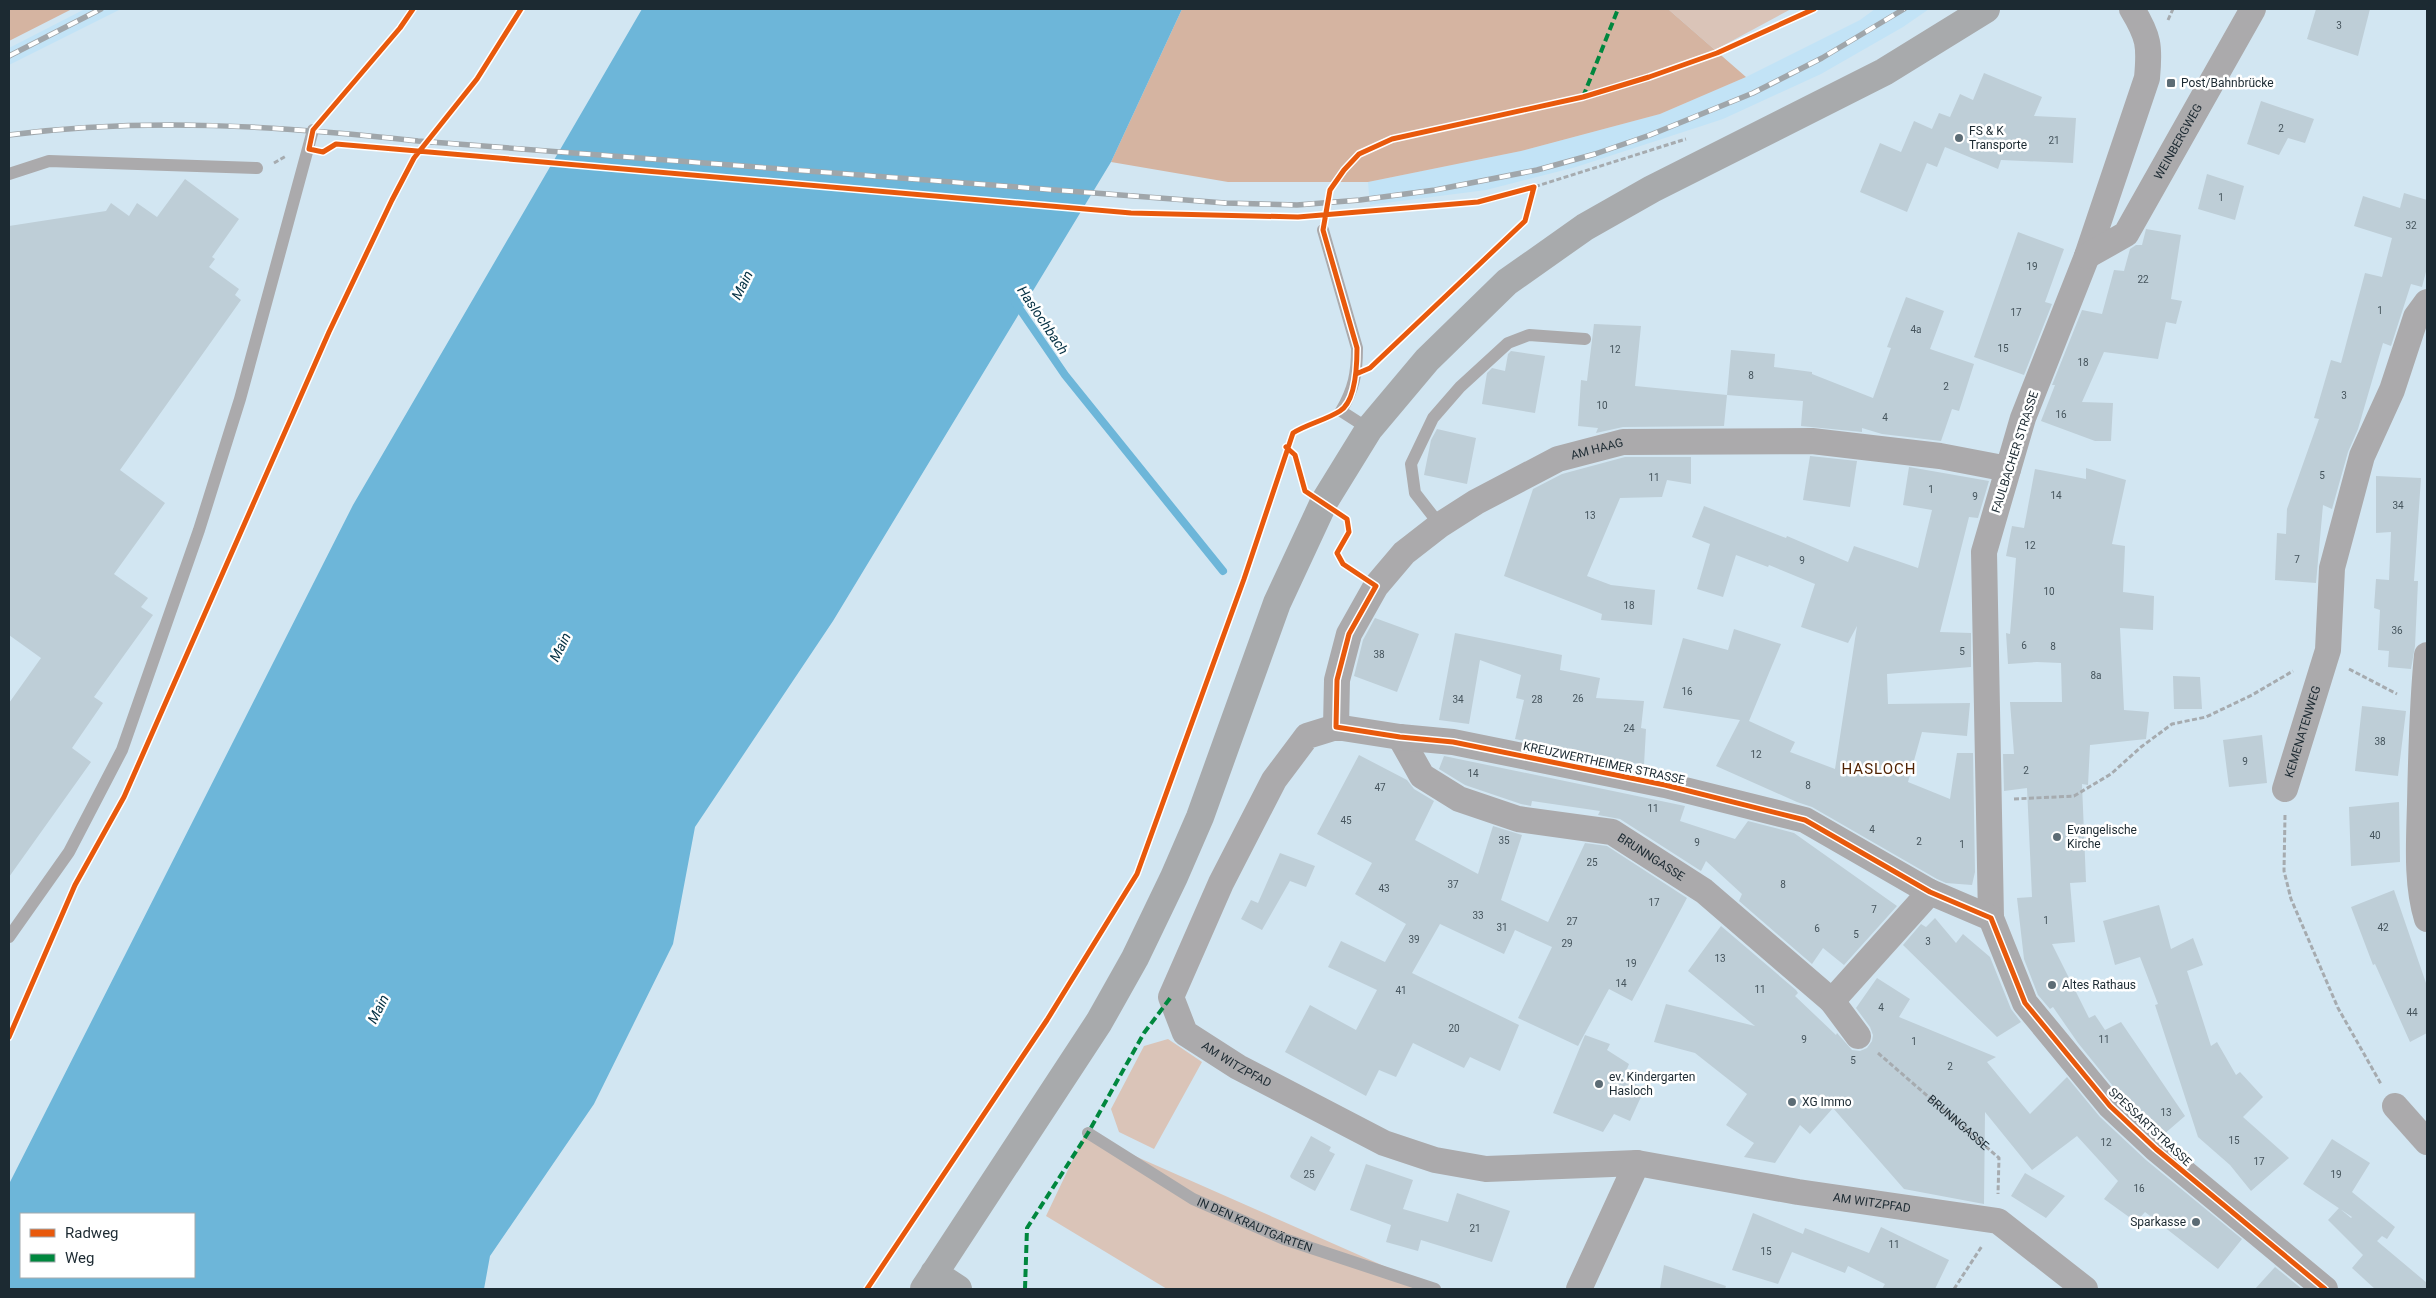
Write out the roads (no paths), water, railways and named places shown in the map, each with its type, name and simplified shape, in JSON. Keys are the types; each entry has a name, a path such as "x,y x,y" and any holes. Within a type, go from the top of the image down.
{"main road":[{"path":"958,1289 929,1281 1099,1022 1135,958 1174,877 1200,817 1277,603 1324,502 1368,429 1426,360 1507,282 1585,227 1652,189 1884,72 1986,9"}],"street":[{"name":"FAULBACHER STRASSE","path":"1991,918 1991,798 1985,687 1984,552 2023,418 2087,256 2147,78 2150,50 2144,29 2132,9"},
{"name":"WEINBERGWEG","path":"2087,256 2126,234 2253,9"},
{"name":"KEMENATENWEG","path":"2285,790 2327,653 2332,568 2362,456 2392,390 2416,317 2427,302"},
{"name":"AM HAAG","path":"1336,727 1337,680 1349,634 1376,586 1404,553 1440,525 1476,502 1558,459 1623,442 1812,441 1940,456 2008,469"},
{"path":"2427,665 2422,707 2419,855 2424,908 2427,919"},
{"name":"KREUZWERTHEIMER STRASSE","path":"1336,727 1400,738 1453,742 1655,783 1805,820 1930,892 1991,918"},
{"name":"AM WITZPFAD","path":"1336,727 1307,736 1274,780 1221,883 1171,997 1185,1033 1238,1067 1384,1143 1435,1160 1486,1169 1637,1163 1798,1192 1998,1221 2085,1289"},
{"name":"BRUNNGASSE","path":"1400,738 1422,776 1459,799 1518,819 1612,832 1704,890 1832,1001 1858,1036"},
{"path":"1832,1001 1930,892"},
{"name":"SPESSARTSTRASSE","path":"1991,918 2025,1003 2110,1106 2156,1149 2325,1289"},
{"path":"2395,1106 2427,1142"},
{"path":"1579,1289 1637,1163"}],"lane":[{"path":"9,936 69,852 122,750 199,530 234,418 313,130"},
{"path":"9,174 50,161 257,168"},
{"path":"1323,230 1355,340 1356,374 1352,392 1341,410 1368,429"},
{"path":"1440,525 1415,493 1411,464 1433,418 1460,388 1508,343 1529,335 1585,339"},
{"name":"IN DEN KRAUTGÄRTEN","path":"1088,1134 1193,1199 1284,1239 1435,1289"}],"water":[{"name":"Main","path":"642,9 1182,9 1111,162 833,621 695,827 673,944 594,1104 490,1256 484,1289 9,1289 9,1184 353,505"}],"waterway":[{"name":"Haslochbach","path":"1015,302 1065,375 1223,571"}],"railway":[{"path":"9,56 101,9"},
{"path":"9,135 111,126 162,125 264,128 1225,203 1297,205 1360,200 1435,190 1537,170 1595,154 1650,135 1753,93 1822,58 1904,9"}],"place":[{"name":"Post/Bahnbrücke","path":"2171,83"},
{"name":"FS & K Transporte","path":"1959,138"},
{"name":"Evangelische Kirche","path":"2057,837"},
{"name":"Altes Rathaus","path":"2052,985"},
{"name":"ev. Kindergarten Hasloch","path":"1599,1084"},
{"name":"XG Immo","path":"1792,1102"},
{"name":"Sparkasse","path":"2196,1222"}],"district":[{"name":"HASLOCH","path":"1879,769"}]}
